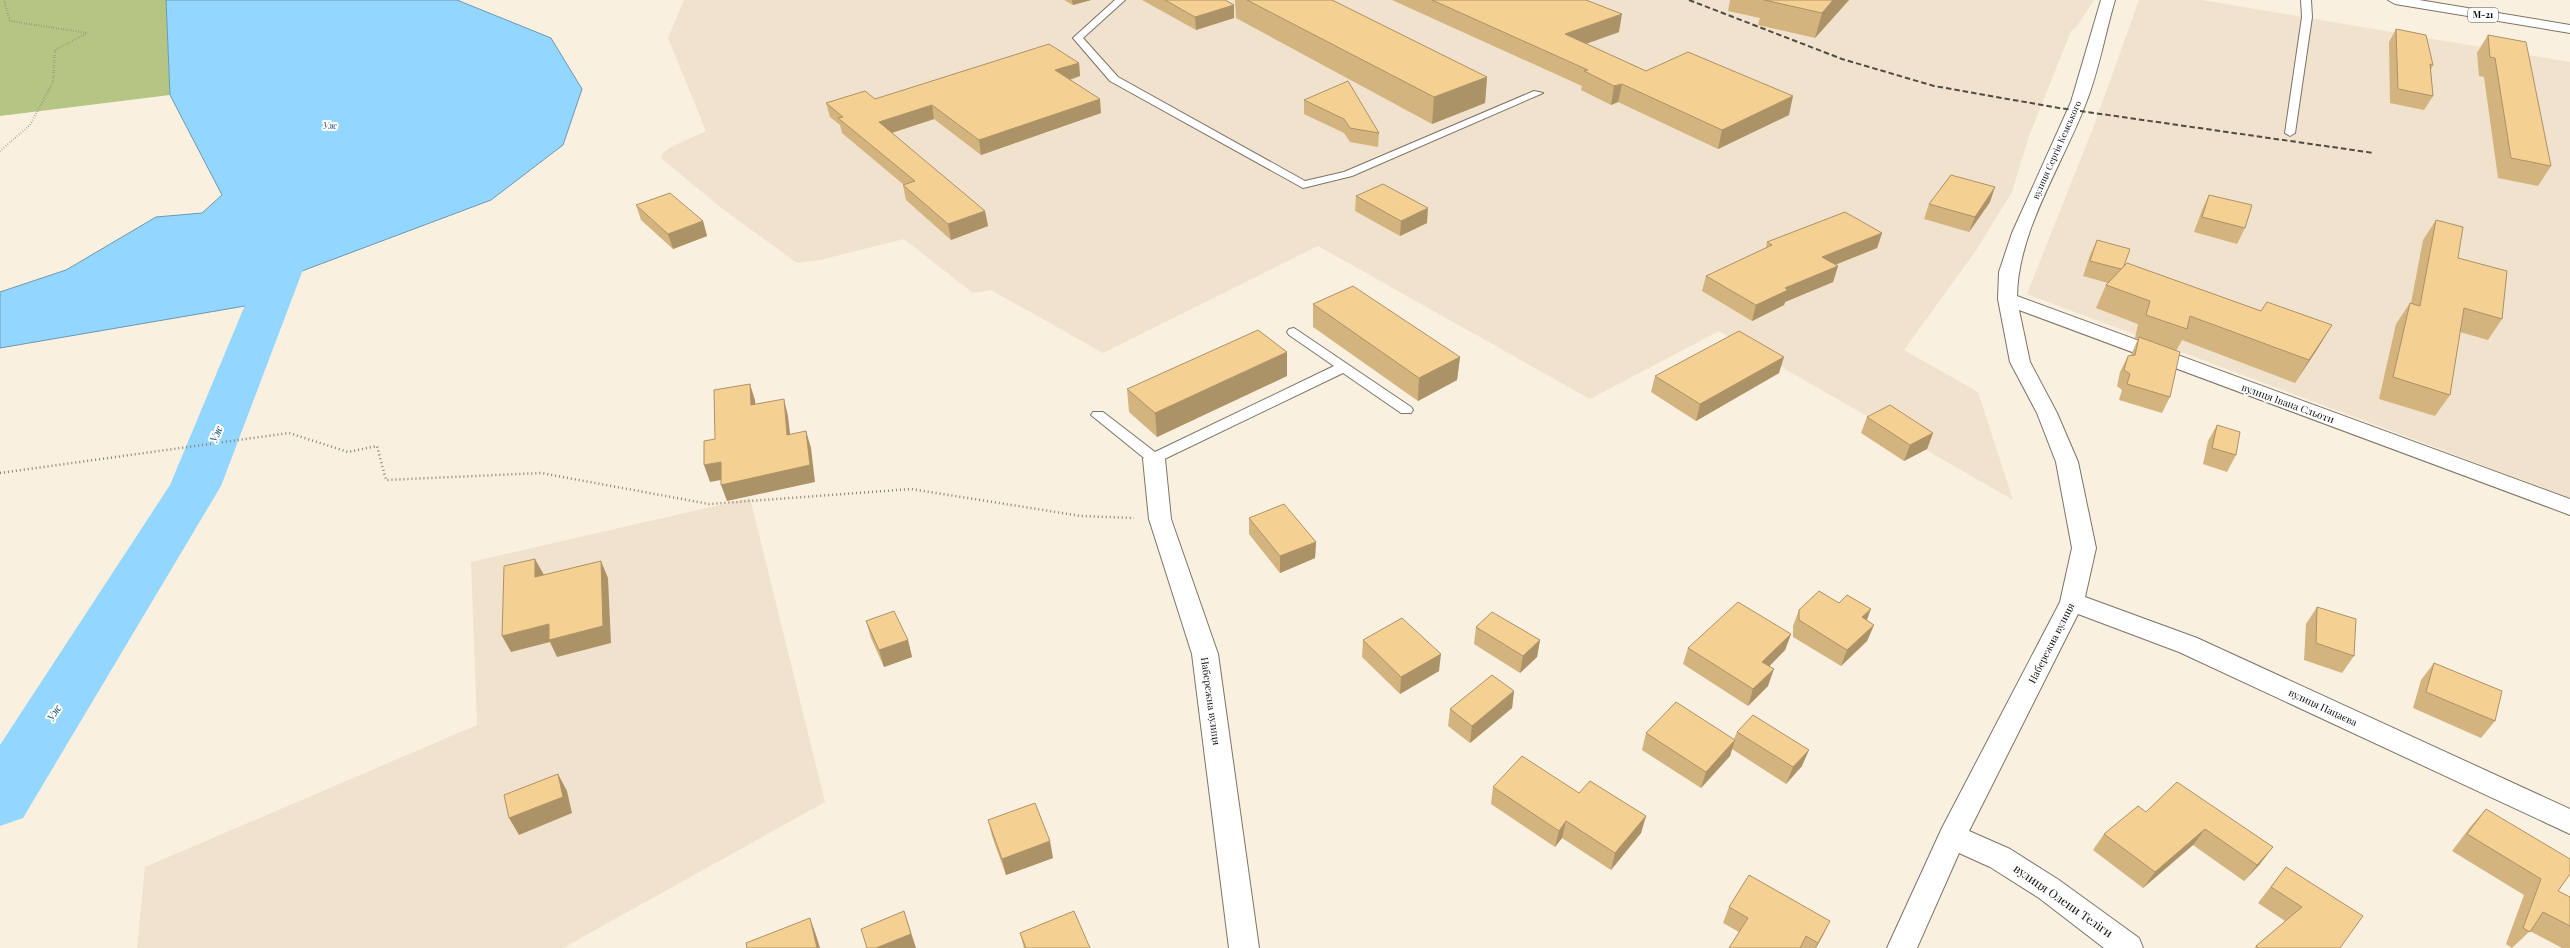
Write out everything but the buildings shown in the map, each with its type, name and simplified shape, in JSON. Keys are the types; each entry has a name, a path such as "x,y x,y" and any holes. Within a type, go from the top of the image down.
{"main road":[{"name":"вулиця Сергія Кемського","path":"2007,299 2008,272 2021,233 2079,102 2108,0"},
{"name":"М-21","path":"2395,0 2442,4 2570,29"},
{"name":"вулиця Івана Сльоти","path":"2007,299 2570,507"},
{"name":"Набережна вулиця","path":"1902,948 1952,837 2072,602 2084,548 2068,462 2047,413 2020,362 2007,299"},
{"name":"Набережна вулиця","path":"1154,459 1160,520 1205,654 1244,948"},
{"name":"вулиця Пацаєва","path":"2072,602 2188,645 2570,822"},
{"name":"вулиця Олени Теліги","path":"1952,837 2000,858 2049,888 2128,948"}],"lane":[{"path":"1120,0 1078,38 1114,80 1303,185 1348,174 1538,93"},
{"path":"2290,133 2307,17 2306,0"},
{"path":"1294,332 1406,410"},
{"path":"1098,415 1154,459 1344,367"}],"path":[{"path":"0,151 30,125 34,119 53,82 55,50 87,32 10,21 4,0"},
{"path":"0,473 111,456 290,434 348,452 377,446 386,480 541,473 709,504 911,489 1080,516 1160,520"}],"shaded area":[{"path":"684,0 2094,0 2075,29 2071,31 2029,136 2012,192 1977,249 1904,350 1978,392 2013,500 1719,331 1590,399 1318,246 1103,353 991,290 973,293 904,239 820,260 797,263 724,210 662,159 662,154 669,148 706,131 668,38"},
{"path":"2139,0 2202,0 2570,62 2570,498 2027,294 2093,128"},
{"path":"750,498 825,802 563,948 137,948 145,867 477,725 471,562"}],"green space":[{"path":"0,0 166,0 170,95 0,116"}],"water":[{"name":"Уж","path":"166,0 457,0 551,38 582,89 563,145 491,200 294,274 286,299 0,348 0,292 66,270 156,217 202,213 222,195 170,95"}],"waterway":[{"name":"Уж","path":"0,799 195,486 294,238"}],"railway":[{"path":"1689,0 1842,59 1934,86 2059,108 2374,153"}]}
